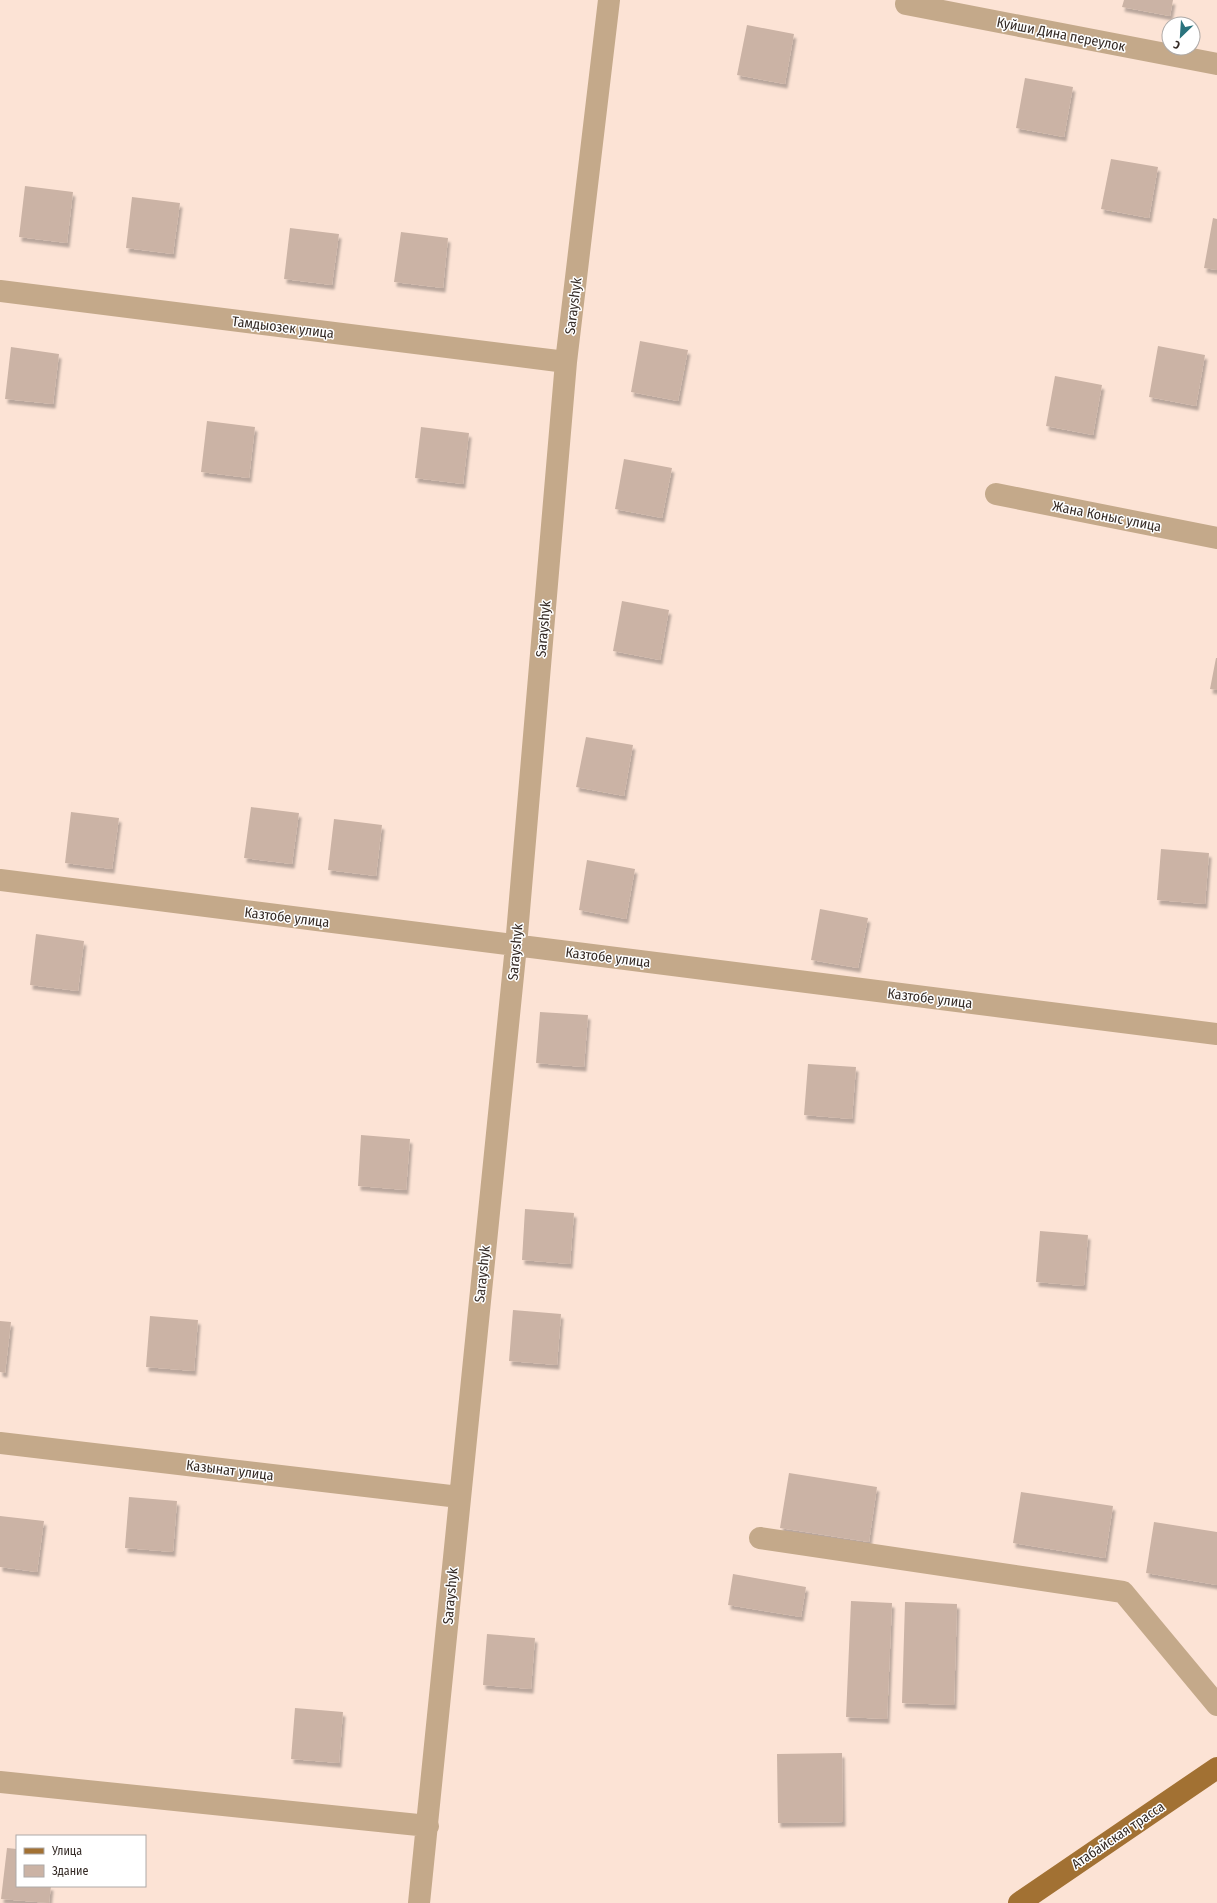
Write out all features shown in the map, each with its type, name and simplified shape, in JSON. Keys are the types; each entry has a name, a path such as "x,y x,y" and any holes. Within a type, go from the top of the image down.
{"main road":[{"name":"Атабайская трасса","path":"1019,1903 1217,1768"}],"street":[{"name":"Sarayshyk","path":"419,1903 516,946 566,362 609,0"},
{"name":"Куйши Дина переулок","path":"906,4 1217,64"},
{"name":"Тамдыозек улица","path":"0,291 566,362"},
{"name":"Жана Коныс улица","path":"996,494 1217,538"},
{"name":"Казтобе улица","path":"0,880 1217,1034"},
{"name":"Казынат улица","path":"0,1443 459,1497"},
{"path":"760,1538 1123,1592 1217,1706"},
{"path":"0,1782 428,1826"}],"building":[{"path":"1124,0 1173,0 1170,16 1122,7"},
{"path":"747,25 794,34 785,84 737,75"},
{"path":"1025,78 1073,87 1064,137 1016,128"},
{"path":"1111,159 1158,167 1149,218 1101,209"},
{"path":"25,186 73,192 67,243 19,237"},
{"path":"132,197 180,203 173,254 126,248"},
{"path":"1213,218 1217,219 1217,270 1204,268"},
{"path":"290,228 339,234 332,285 284,279"},
{"path":"401,232 448,238 443,288 394,282"},
{"path":"640,341 688,350 678,401 631,392"},
{"path":"1158,346 1205,355 1196,406 1149,397"},
{"path":"11,347 59,354 53,404 5,399"},
{"path":"1055,376 1102,385 1093,435 1046,426"},
{"path":"207,421 255,427 249,478 201,472"},
{"path":"421,427 469,433 463,484 415,478"},
{"path":"624,459 672,468 662,518 615,509"},
{"path":"622,601 669,610 660,660 613,651"},
{"path":"1217,658 1217,690 1210,689"},
{"path":"586,737 633,745 624,796 576,787"},
{"path":"251,807 299,813 292,864 244,858"},
{"path":"71,812 119,818 112,869 65,863"},
{"path":"334,819 382,825 376,876 328,870"},
{"path":"1161,849 1209,853 1205,904 1157,900"},
{"path":"587,860 635,869 626,919 579,910"},
{"path":"820,909 868,918 858,968 811,960"},
{"path":"36,934 84,941 78,991 30,985"},
{"path":"540,1012 588,1015 584,1067 536,1063"},
{"path":"808,1064 856,1067 852,1119 804,1115"},
{"path":"361,1135 410,1139 406,1190 358,1186"},
{"path":"525,1209 574,1213 570,1264 522,1260"},
{"path":"1040,1231 1088,1235 1084,1286 1036,1282"},
{"path":"513,1310 561,1314 557,1365 509,1361"},
{"path":"150,1316 198,1320 194,1371 146,1367"},
{"path":"0,1321 11,1322 5,1373 0,1372"},
{"path":"789,1473 877,1487 869,1542 780,1528"},
{"path":"1021,1492 1113,1506 1105,1558 1013,1543"},
{"path":"129,1497 177,1501 173,1552 125,1548"},
{"path":"0,1516 44,1521 37,1572 0,1567"},
{"path":"1154,1522 1217,1532 1217,1585 1146,1573"},
{"path":"733,1574 806,1587 801,1617 728,1605"},
{"path":"851,1601 892,1603 887,1719 846,1717"},
{"path":"905,1602 957,1604 954,1705 902,1703"},
{"path":"487,1634 535,1638 531,1689 483,1685"},
{"path":"295,1708 343,1712 339,1763 291,1759"},
{"path":"842,1753 843,1822 778,1823 777,1754"},
{"path":"7,1848 16,1849 16,1887 51,1887 49,1903 1,1899"}]}
